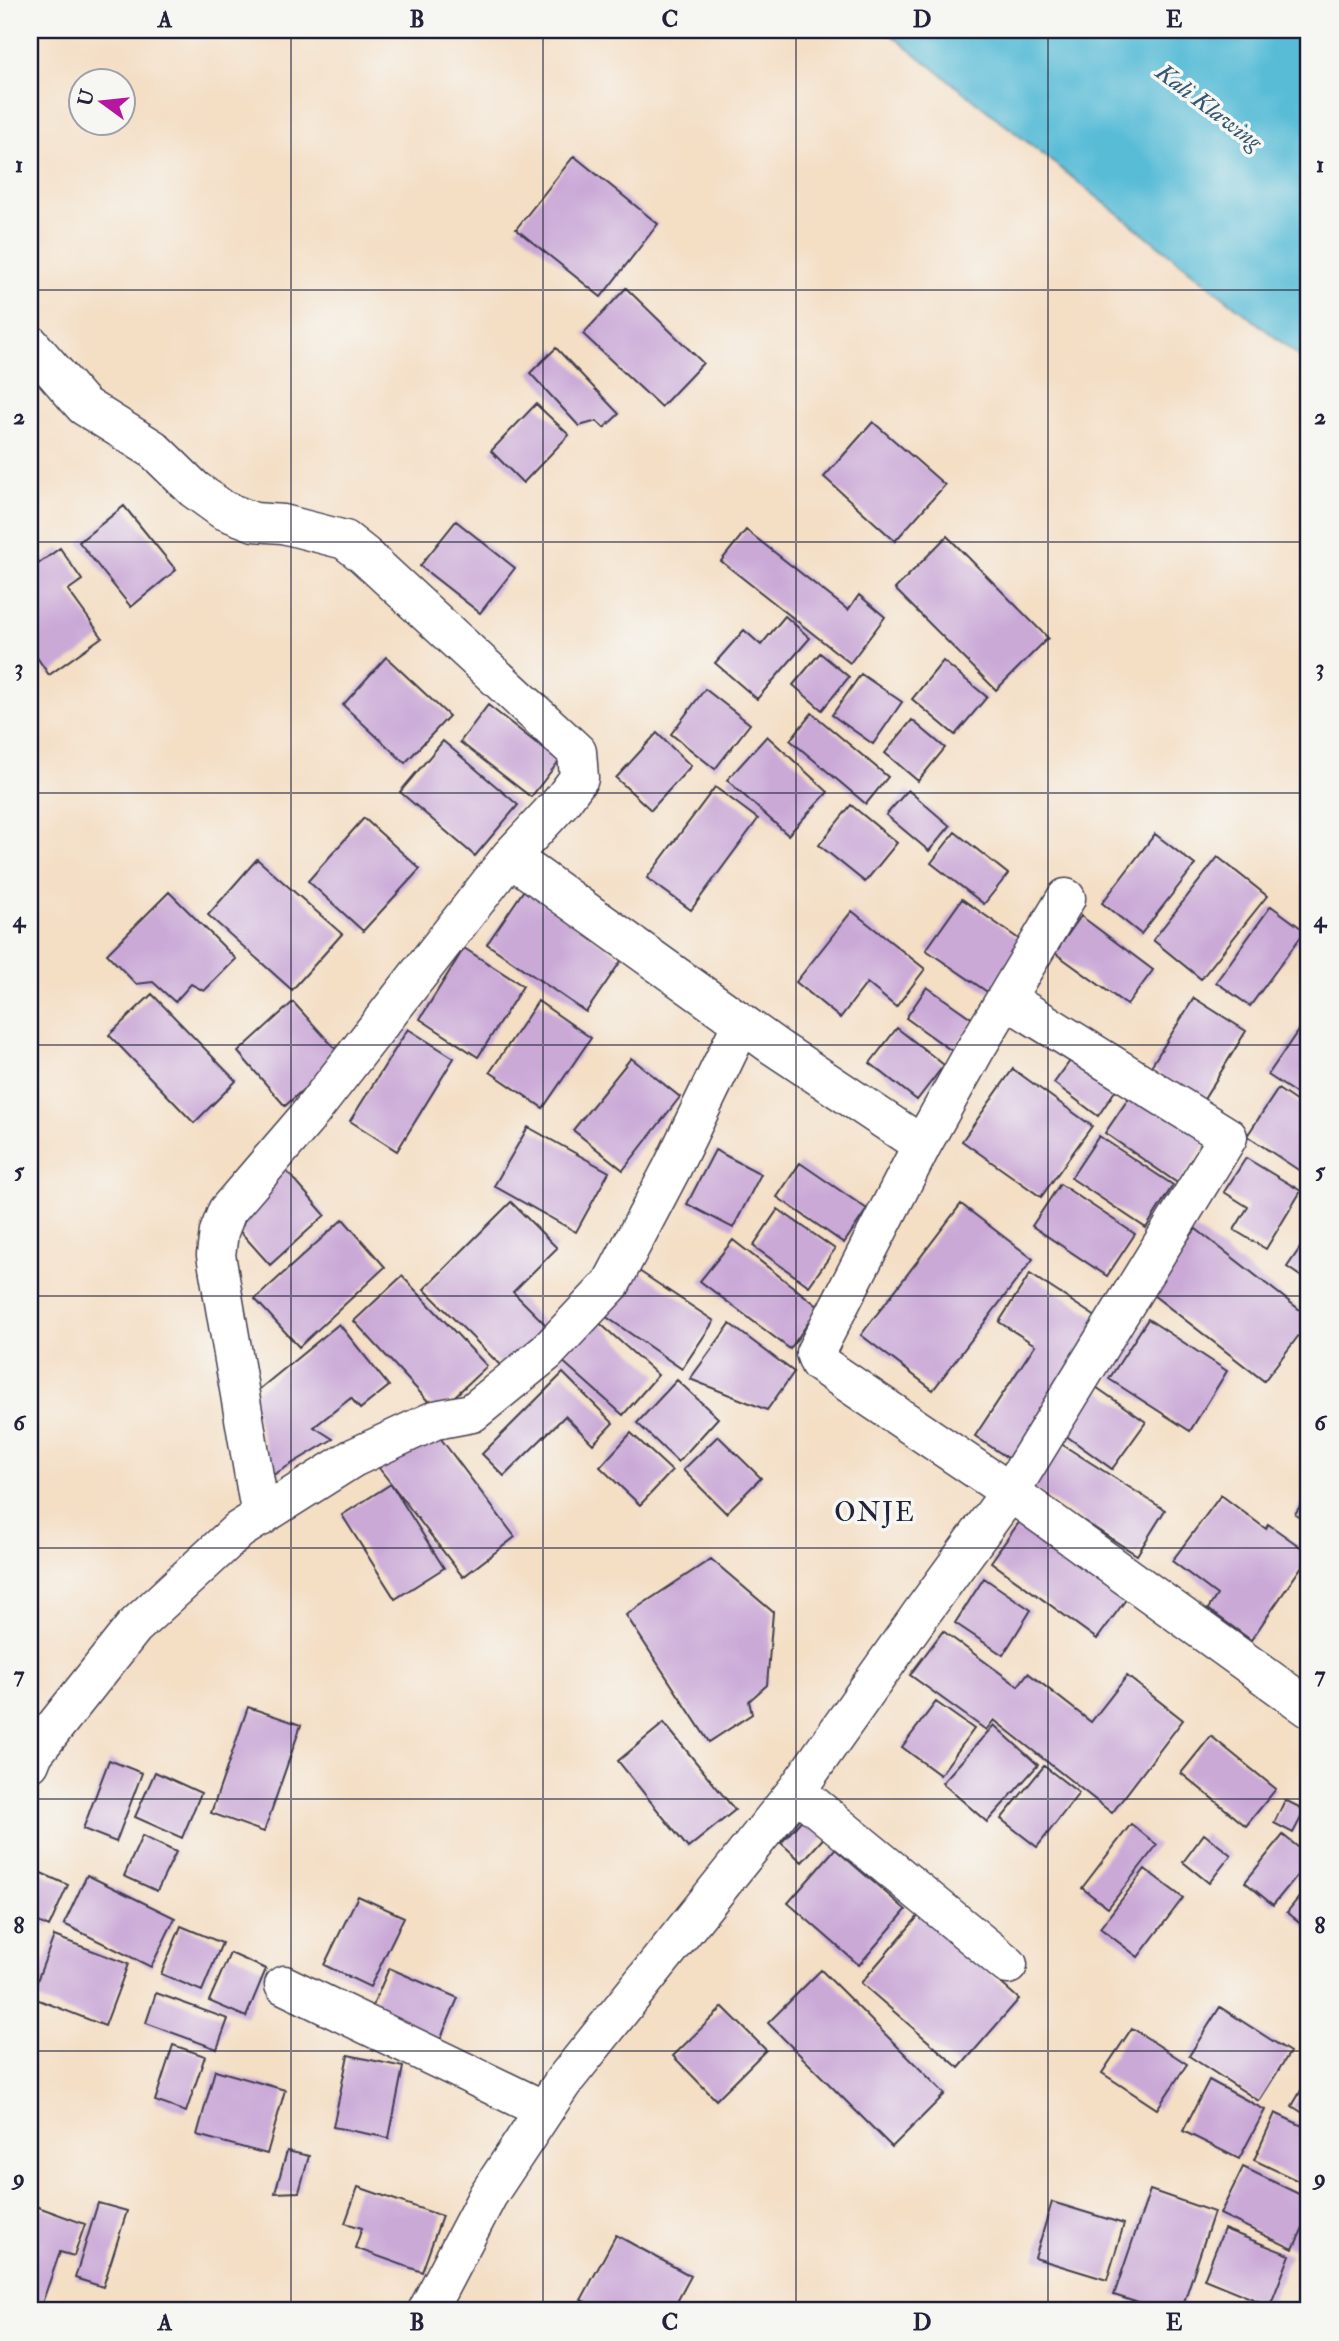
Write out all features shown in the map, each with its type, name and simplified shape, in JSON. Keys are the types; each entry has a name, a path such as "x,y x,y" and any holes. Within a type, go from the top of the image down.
{"street":[{"path":"30,344 84,406 153,449 194,489 223,510 254,522 283,524 345,540 577,751 579,778 562,801 510,857 305,1120 227,1211 221,1225 216,1255 219,1279 261,1517"},
{"path":"510,857 742,1023 922,1145"},
{"path":"1066,898 922,1145 815,1353 819,1363 1010,1492 1309,1708"},
{"path":"427,2311 488,2195 563,2082 796,1791 1010,1492 1228,1137 1006,999"},
{"path":"30,1763 34,1753 134,1627 239,1530 353,1458 435,1420 472,1413 547,1352 611,1284 672,1168 742,1023"},
{"path":"796,1791 1008,1965"},
{"path":"284,1985 544,2110"}],"water":[{"name":"Kali Klawing","path":"885,30 1309,30 1309,364"}],"building":[{"path":"574,156 658,224 601,297 516,229"},
{"path":"626,288 703,363 661,407 583,334"},
{"path":"556,348 619,414 604,428 597,421 579,426 530,373"},
{"path":"536,404 569,435 523,483 491,451"},
{"path":"873,422 945,485 895,541 824,477"},
{"path":"124,506 176,570 131,607 79,542"},
{"path":"456,521 515,568 480,613 420,566"},
{"path":"746,530 848,610 859,595 885,617 850,663 721,561"},
{"path":"947,536 1048,638 996,690 895,589"},
{"path":"60,548 82,580 68,590 102,637 49,675 30,647 30,570"},
{"path":"785,616 810,638 757,699 715,663 744,630 761,645"},
{"path":"820,653 849,677 822,710 793,685"},
{"path":"386,657 449,716 405,763 343,705"},
{"path":"943,661 987,697 955,735 912,699"},
{"path":"861,674 902,702 873,744 832,715"},
{"path":"705,689 750,724 715,769 671,734"},
{"path":"488,705 559,761 531,797 460,742"},
{"path":"812,713 888,777 866,804 790,740"},
{"path":"912,720 945,748 918,781 885,753"},
{"path":"657,733 691,766 651,810 616,778"},
{"path":"767,736 828,792 788,835 727,780"},
{"path":"443,741 518,805 475,856 400,792"},
{"path":"715,787 758,819 691,910 647,878"},
{"path":"908,790 950,826 929,851 886,815"},
{"path":"851,805 897,843 865,882 819,845"},
{"path":"364,818 420,869 363,931 308,881"},
{"path":"955,832 1008,874 984,904 931,863"},
{"path":"1155,834 1195,865 1141,934 1102,903"},
{"path":"1218,857 1267,896 1201,979 1153,940"},
{"path":"257,859 342,934 292,990 208,915"},
{"path":"524,890 623,958 586,1012 487,944"},
{"path":"169,892 236,959 204,991 191,984 175,1002 153,982 136,984 107,954"},
{"path":"962,899 1023,942 989,993 926,950"},
{"path":"1271,906 1305,931 1250,1006 1216,982"},
{"path":"852,911 925,969 896,1007 867,983 840,1018 796,982"},
{"path":"1081,916 1153,970 1127,1005 1055,953"},
{"path":"464,948 523,986 478,1057 420,1019"},
{"path":"927,987 974,1020 952,1051 906,1018"},
{"path":"152,994 236,1081 194,1123 109,1035"},
{"path":"1194,998 1246,1031 1203,1101 1150,1068"},
{"path":"538,1001 591,1038 543,1108 490,1072"},
{"path":"293,1002 341,1055 285,1106 238,1052"},
{"path":"1306,1019 1309,1021 1309,1102 1268,1075"},
{"path":"897,1028 944,1065 917,1100 870,1063"},
{"path":"408,1029 454,1058 397,1151 350,1121"},
{"path":"1073,1057 1117,1088 1098,1116 1054,1083"},
{"path":"631,1058 680,1097 623,1170 573,1130"},
{"path":"1013,1069 1092,1126 1041,1197 962,1141"},
{"path":"1278,1089 1309,1110 1309,1177 1247,1136"},
{"path":"1133,1092 1207,1141 1179,1184 1105,1133"},
{"path":"528,1127 609,1172 576,1232 494,1186"},
{"path":"1099,1136 1173,1185 1146,1228 1071,1178"},
{"path":"715,1150 761,1174 733,1228 687,1204"},
{"path":"1246,1158 1301,1191 1266,1249 1234,1230 1248,1207 1224,1192"},
{"path":"800,1163 867,1209 844,1243 777,1197"},
{"path":"284,1168 325,1215 270,1265 228,1218"},
{"path":"1060,1184 1135,1234 1107,1276 1032,1226"},
{"path":"511,1202 557,1248 513,1292 548,1327 505,1370 424,1289"},
{"path":"961,1204 1033,1259 933,1390 861,1335"},
{"path":"778,1209 835,1249 809,1286 753,1246"},
{"path":"343,1219 385,1267 299,1347 255,1299"},
{"path":"1196,1229 1309,1317 1309,1322 1264,1381 1148,1291"},
{"path":"1309,1235 1309,1282 1287,1267"},
{"path":"733,1240 819,1307 790,1349 700,1281"},
{"path":"636,1269 714,1321 682,1369 605,1316"},
{"path":"1030,1274 1102,1321 1011,1460 975,1436 1035,1345 999,1322"},
{"path":"402,1276 487,1366 438,1412 354,1321"},
{"path":"595,1319 658,1375 623,1415 560,1359"},
{"path":"1148,1319 1227,1371 1190,1431 1109,1379"},
{"path":"339,1324 389,1386 360,1409 351,1398 314,1427 333,1439 273,1475 251,1396"},
{"path":"730,1324 794,1372 767,1410 690,1379"},
{"path":"563,1373 613,1423 593,1444 565,1416 504,1476 482,1454"},
{"path":"677,1380 718,1418 678,1462 637,1423"},
{"path":"1093,1385 1146,1422 1112,1469 1061,1432"},
{"path":"432,1427 515,1537 463,1577 379,1468"},
{"path":"631,1433 672,1471 640,1505 600,1467"},
{"path":"718,1436 761,1478 726,1513 683,1470"},
{"path":"1055,1440 1165,1510 1137,1555 1026,1484"},
{"path":"391,1484 444,1568 395,1599 342,1515"},
{"path":"1309,1492 1309,1523 1295,1514"},
{"path":"1221,1495 1266,1529 1268,1524 1309,1553 1251,1640 1208,1609 1217,1595 1172,1561"},
{"path":"1020,1521 1127,1598 1097,1639 991,1562"},
{"path":"711,1559 773,1612 767,1685 749,1701 752,1714 709,1742 626,1615"},
{"path":"984,1578 1031,1610 1003,1655 955,1623"},
{"path":"943,1631 1018,1686 1028,1673 1091,1722 1127,1676 1183,1720 1112,1813 994,1720 986,1730 910,1675"},
{"path":"936,1702 974,1729 940,1775 902,1747"},
{"path":"248,1707 301,1725 264,1832 211,1813"},
{"path":"664,1723 735,1810 688,1848 618,1761"},
{"path":"994,1725 1038,1765 987,1822 942,1783"},
{"path":"1211,1736 1276,1789 1246,1826 1181,1773"},
{"path":"109,1760 142,1773 116,1842 83,1829"},
{"path":"1044,1766 1079,1793 1037,1847 1001,1819"},
{"path":"155,1772 201,1793 182,1838 135,1817"},
{"path":"1285,1800 1305,1810 1293,1833 1274,1823"},
{"path":"808,1813 829,1832 802,1862 781,1843"},
{"path":"1131,1824 1157,1845 1108,1908 1082,1888"},
{"path":"1204,1834 1231,1855 1209,1883 1183,1862"},
{"path":"1283,1835 1309,1856 1309,1861 1273,1905 1245,1882"},
{"path":"142,1836 176,1852 157,1891 124,1876"},
{"path":"835,1849 906,1910 859,1965 788,1903"},
{"path":"30,1868 68,1885 49,1927 30,1918"},
{"path":"1145,1869 1183,1898 1138,1957 1100,1928"},
{"path":"87,1875 175,1918 151,1967 64,1924"},
{"path":"1309,1885 1309,1930 1287,1912"},
{"path":"358,1896 404,1917 370,1987 324,1965"},
{"path":"921,1913 1019,1999 959,2068 861,1983"},
{"path":"181,1926 222,1943 202,1991 161,1974"},
{"path":"54,1936 128,1964 105,2026 31,1997"},
{"path":"230,1953 266,1969 246,2017 209,2001"},
{"path":"389,1968 458,1998 440,2040 371,2010"},
{"path":"821,1970 945,2094 892,2147 768,2023"},
{"path":"156,1993 228,2019 217,2049 146,2023"},
{"path":"723,2007 766,2050 716,2100 673,2056"},
{"path":"1220,2007 1290,2052 1259,2101 1189,2056"},
{"path":"1132,2028 1187,2064 1157,2109 1102,2073"},
{"path":"173,2045 205,2056 186,2112 155,2101"},
{"path":"348,2055 403,2067 389,2138 333,2127"},
{"path":"215,2070 285,2090 267,2154 197,2135"},
{"path":"1309,2077 1309,2117 1292,2106"},
{"path":"1209,2080 1265,2110 1239,2159 1183,2131"},
{"path":"1275,2113 1309,2129 1309,2186 1254,2160"},
{"path":"287,2151 309,2156 299,2192 275,2193"},
{"path":"1243,2167 1309,2199 1309,2215 1293,2249 1220,2214"},
{"path":"358,2187 442,2216 422,2272 355,2248 362,2228 345,2223"},
{"path":"1150,2190 1214,2212 1181,2311 1163,2311 1114,2295"},
{"path":"1052,2202 1124,2224 1107,2280 1035,2258"},
{"path":"98,2203 127,2211 103,2287 75,2278"},
{"path":"30,2204 85,2224 74,2256 60,2252 40,2309 30,2305"},
{"path":"1224,2229 1290,2255 1270,2306 1204,2279"},
{"path":"616,2235 691,2276 672,2311 603,2311 581,2300"}],"district":[{"name":"ONJE","path":"875,1513"}]}
